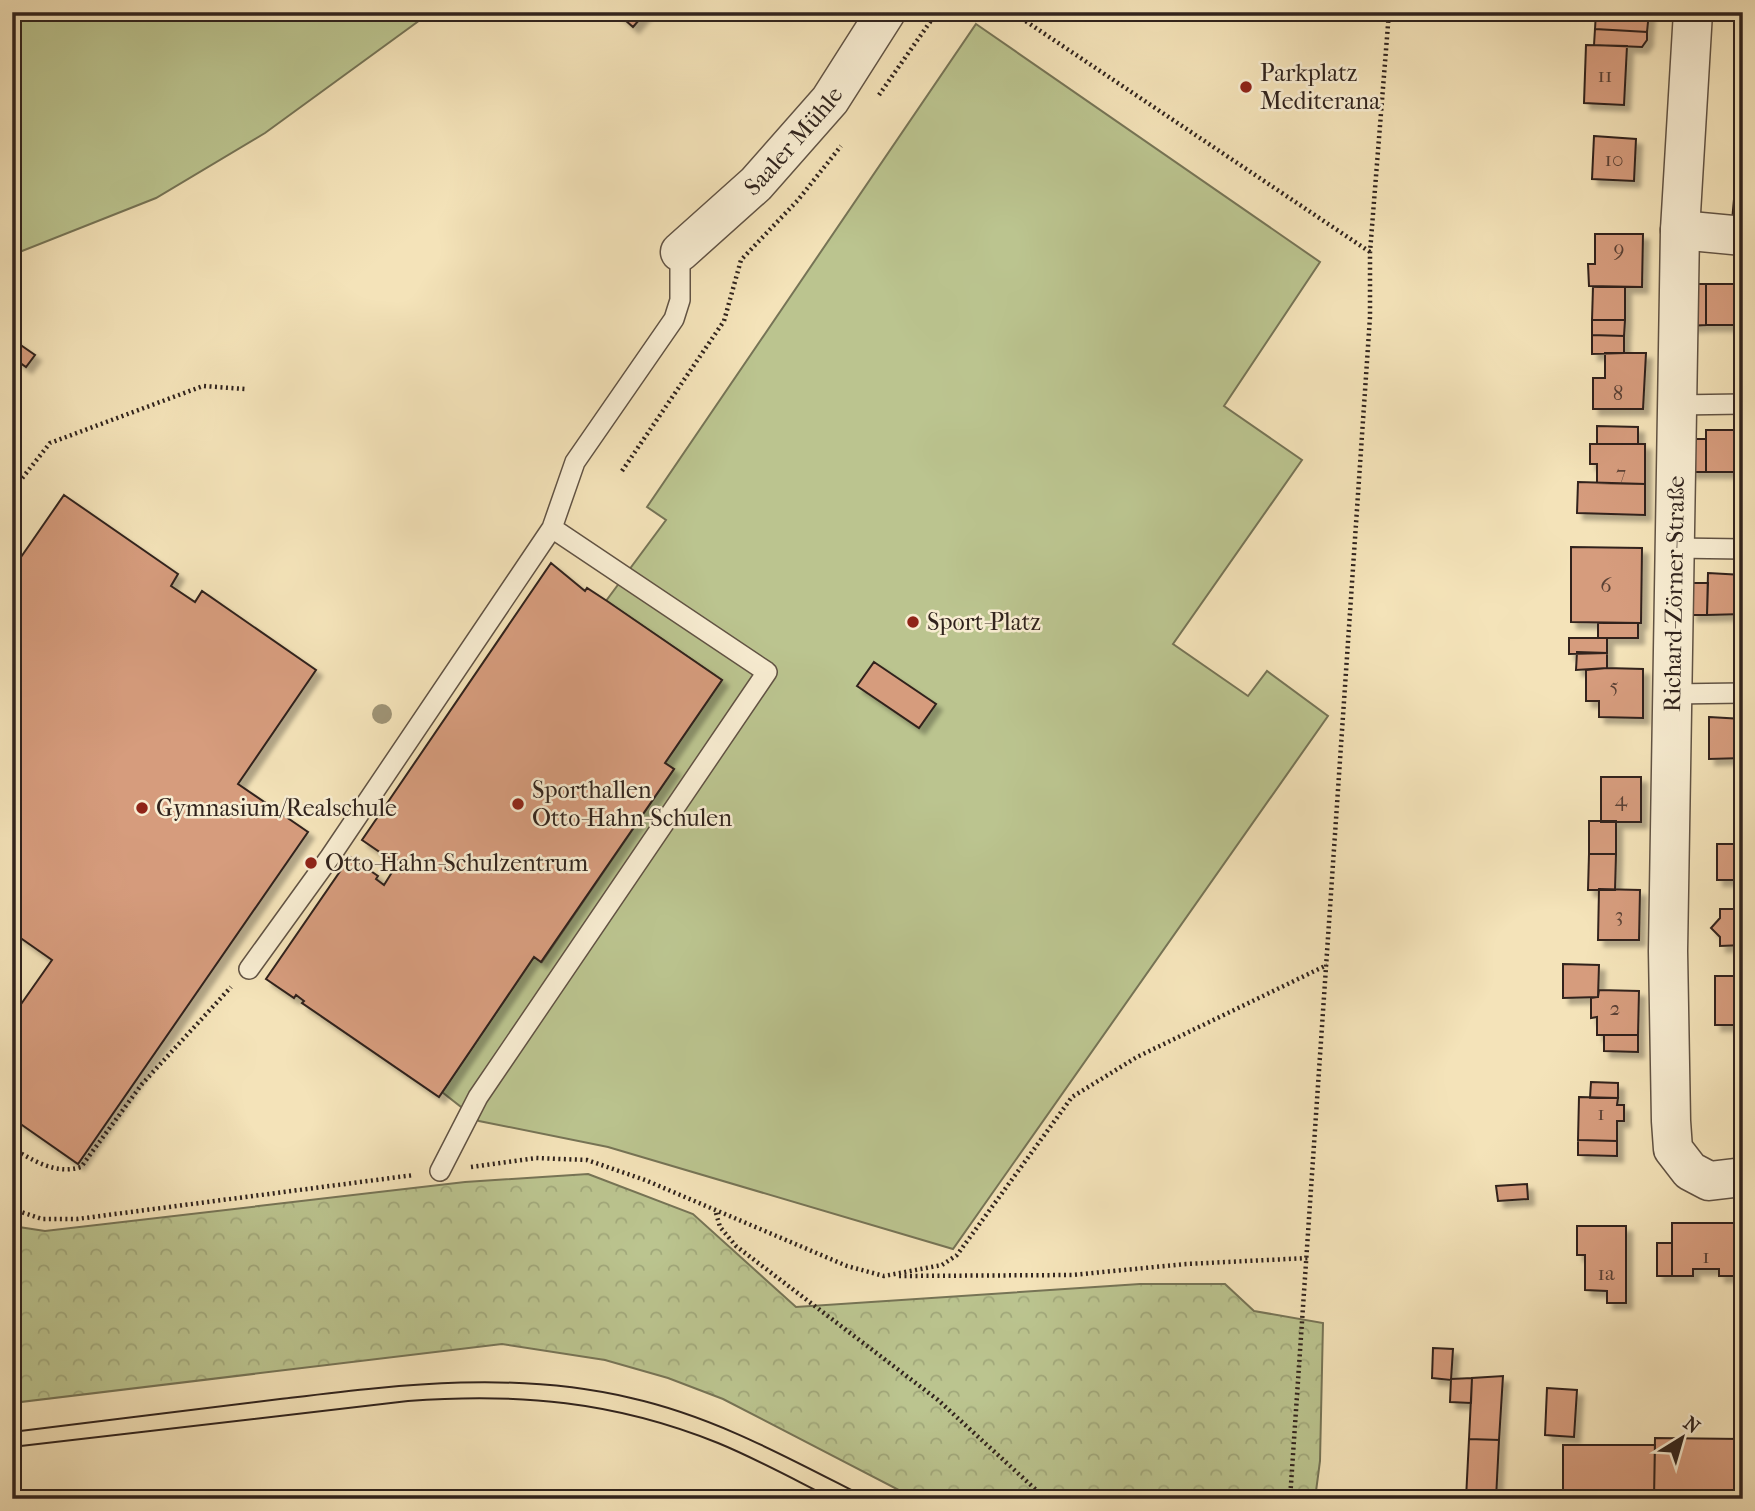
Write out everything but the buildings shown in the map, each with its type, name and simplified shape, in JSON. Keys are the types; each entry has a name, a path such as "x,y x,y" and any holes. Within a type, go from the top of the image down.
{"street":[{"name":"Saaler Mühle","path":"680,252 756,184 830,100 886,12"},
{"name":"Richard-Zörner-Straße","path":"1693,12 1681,230 1677,405 1668,951 1671,1109 1673,1149 1690,1171 1709,1181 1743,1177"},
{"path":"1681,230 1743,236"}],"lane":[{"path":"249,969 330,857 552,528 575,462 674,319 680,300 680,252"},
{"path":"1677,405 1743,404"},
{"path":"440,1171 478,1097 766,672 552,528"},
{"path":"1675,548 1743,549"},
{"path":"1672,694 1743,694"}],"path":[{"path":"875,100 937,12"},
{"path":"1012,12 1370,252"},
{"path":"1290,1499 1370,317 1370,252 1389,12"},
{"path":"622,471 724,320 741,260 798,200 847,138"},
{"path":"12,491 50,443 203,386 245,389"},
{"path":"884,1276 942,1265 957,1255 1072,1097 1137,1057 1328,964"},
{"path":"12,1148 37,1163 68,1171 81,1167 142,1084 206,1011 249,969"},
{"path":"12,1209 42,1219 77,1219 536,1158 587,1160 645,1180 716,1213 847,1266 884,1276 1072,1275 1186,1264 1308,1258"},
{"path":"716,1213 720,1227 736,1246 938,1399 1046,1499"}],"green space":[{"path":"12,12 431,12 265,133 156,198 12,255"},
{"name":"Sport-Platz","path":"976,24 1320,262 1224,406 1302,460 1173,644 1248,696 1267,671 1328,716 953,1249 608,1147 479,1121 442,1092 534,957 542,962 674,769 665,763 722,680 606,601 666,520 647,507"},
{"path":"588,1174 693,1214 796,1307 1140,1284 1225,1284 1254,1311 1323,1323 1320,1461 1315,1499 916,1499 723,1399 668,1378 605,1360 502,1344 12,1403 12,1226 45,1231 465,1182"}],"tram line":[{"path":"12,1432 412,1385 499,1382 543,1384 631,1398 693,1416 753,1441 869,1499"},
{"path":"12,1447 408,1401 489,1398 527,1400 603,1409 679,1429 747,1456 833,1499"}],"place":[{"name":"Parkplatz Mediterana","path":"1246,87"},
{"name":"Sport-Platz","path":"913,622"},
{"name":"Sporthallen Otto-Hahn-Schulen","path":"518,804"},
{"name":"Gymnasium/Realschule","path":"142,808"},
{"name":"Otto-Hahn-Schulzentrum","path":"311,863"}]}
